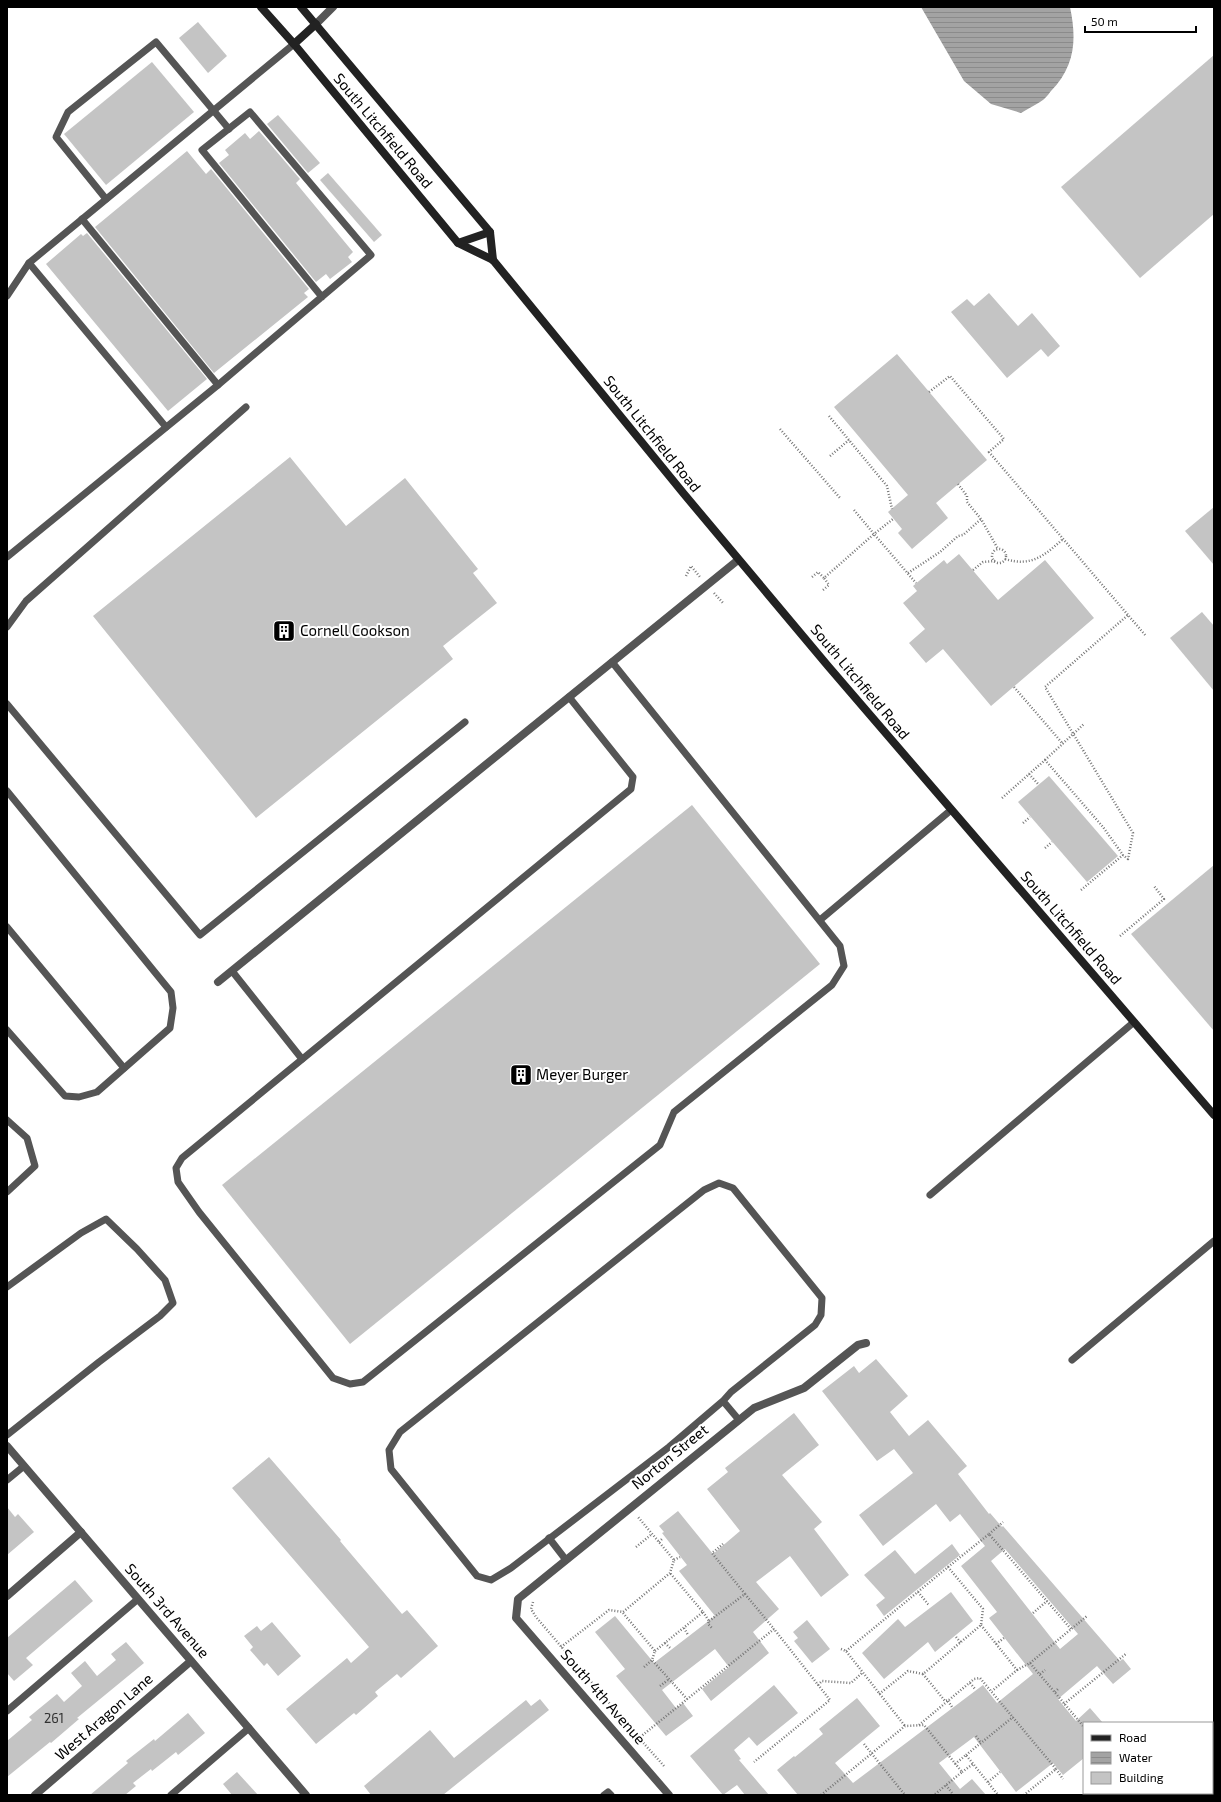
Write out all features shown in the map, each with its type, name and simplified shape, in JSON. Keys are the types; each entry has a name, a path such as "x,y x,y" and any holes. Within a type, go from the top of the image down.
{"main road":[{"name":"South Litchfield Road","path":"261,7 294,44 458,243 493,260 738,560 1214,1115"},
{"name":"South Litchfield Road","path":"301,7 490,232"},
{"path":"294,44 316,24"},
{"path":"458,243 490,232 493,260"}],"street":[{"path":"316,24 333,7"},
{"path":"218,982 738,560"},
{"name":"Norton Street","path":"516,1618 518,1599 754,1408 804,1388 858,1345 866,1342"},
{"name":"South 3rd Avenue","path":"7,1446 249,1728 303,1794"},
{"path":"7,1596 81,1532"},
{"name":"South 4th Avenue","path":"516,1618 669,1795"},
{"name":"West Aragon Lane","path":"35,1795 191,1661"}],"lane":[{"path":"106,199 56,137 68,112 156,42 229,129"},
{"path":"7,296 29,263 294,44"},
{"path":"7,557 218,386 371,256 250,112 202,150 322,297"},
{"path":"82,218 218,386"},
{"path":"29,263 166,427"},
{"path":"7,628 26,601 246,406"},
{"path":"569,697 633,777 631,788 182,1158 176,1168 178,1182 199,1212 334,1378 350,1384 363,1382 660,1145 674,1112 832,985 844,966 840,946 612,662"},
{"path":"7,704 200,935 465,722"},
{"path":"7,791 171,992 173,1008 170,1028 97,1092 79,1097 65,1096 7,1030"},
{"path":"820,920 951,810"},
{"path":"7,926 124,1068"},
{"path":"232,971 302,1059"},
{"path":"930,1195 1134,1022"},
{"path":"7,1120 27,1138 35,1166 7,1192"},
{"path":"719,1183 733,1188 822,1298 821,1315 815,1325 731,1392 723,1401 668,1447 511,1568 491,1580 477,1576 391,1469 389,1450 400,1432 704,1190 719,1183"},
{"path":"7,1287 81,1233 106,1219 137,1249 165,1280 173,1303 160,1316 7,1435"},
{"path":"1072,1360 1214,1241"},
{"path":"723,1401 739,1420"},
{"path":"7,1480 24,1466"},
{"path":"550,1538 566,1560"},
{"path":"7,1711 138,1599"},
{"path":"171,1795 249,1728"},
{"path":"604,1795 608,1792 611,1795"}],"path":[{"path":"929,392 950,376 1004,439 988,452 1146,636"},
{"path":"829,416 887,486 892,509"},
{"path":"780,429 840,498"},
{"path":"830,456 849,440"},
{"path":"958,484 967,496 967,502 981,519 998,549 1003,550 1006,553 1005,559"},
{"path":"854,510 916,583"},
{"path":"824,578 874,534 894,519"},
{"path":"908,573 940,552 958,536 963,535 981,519"},
{"path":"973,570 983,562 1002,562 1005,559 1014,562 1028,562 1038,558 1062,539"},
{"path":"995,561 992,555 994,551 998,549"},
{"path":"812,577 818,572 824,578 829,585 823,590"},
{"path":"1045,760 1103,827 1123,855 1128,859 1133,833 1045,687 1128,615"},
{"path":"1014,686 1063,744"},
{"path":"1002,798 1084,724"},
{"path":"1029,774 1038,785"},
{"path":"1023,823 1030,817"},
{"path":"1045,848 1052,842"},
{"path":"1081,890 1123,855"},
{"path":"1120,936 1164,899 1154,886"},
{"path":"632,1522 638,1517 674,1560"},
{"path":"846,1651 1003,1522"},
{"path":"636,1547 652,1534"},
{"path":"989,1534 1071,1629"},
{"path":"659,1542 664,1538"},
{"path":"723,1544 712,1553 830,1700 754,1762"},
{"path":"623,1612 670,1573 674,1560 680,1557"},
{"path":"923,1674 981,1625 983,1609 948,1567"},
{"path":"670,1573 703,1612 709,1620 708,1624 712,1628"},
{"path":"918,1592 930,1605"},
{"path":"709,1620 745,1594"},
{"path":"537,1598 533,1601 531,1609 536,1617 664,1766"},
{"path":"1033,1613 1047,1601"},
{"path":"561,1647 609,1610 623,1612 655,1651"},
{"path":"644,1667 652,1660 655,1651 703,1612"},
{"path":"992,1691 1087,1616"},
{"path":"981,1625 1017,1670"},
{"path":"684,1628 688,1634"},
{"path":"639,1738 774,1629"},
{"path":"956,1637 961,1643"},
{"path":"996,1644 1004,1638"},
{"path":"665,1643 670,1648"},
{"path":"841,1649 846,1651 905,1726"},
{"path":"1064,1704 1127,1653"},
{"path":"652,1660 668,1680 687,1699"},
{"path":"1030,1662 1083,1726"},
{"path":"1040,1674 1045,1670"},
{"path":"879,1694 908,1671 923,1674 945,1701 948,1701 952,1707"},
{"path":"818,1685 822,1681 851,1684 862,1673"},
{"path":"919,1725 970,1683 980,1678 1063,1779"},
{"path":"660,1686 668,1680"},
{"path":"970,1683 975,1689"},
{"path":"1054,1692 1059,1688"},
{"path":"954,1764 1013,1717"},
{"path":"821,1795 905,1726 924,1725 962,1772"},
{"path":"976,1736 981,1743"},
{"path":"864,1744 905,1795"},
{"path":"966,1755 998,1795"},
{"path":"934,1795 973,1764"},
{"path":"1024,1795 1056,1770"},
{"path":"988,1782 1000,1772"},
{"path":"946,1785 952,1792"}],"water":[{"path":"921,7 1070,7 1073,41 1072,52 1065,72 1059,82 1046,97 1021,113 991,104 964,81"}],"building":[{"path":"198,22 227,56 208,73 179,38"},
{"path":"1214,55 1214,214 1140,278 1061,187"},
{"path":"152,62 194,112 106,185 64,134"},
{"path":"278,115 320,163 308,173 267,124"},
{"path":"259,131 300,179 296,183 353,252 348,257 352,262 330,279 326,274 316,282 219,163 229,155 225,150 245,133 250,139"},
{"path":"187,151 206,174 211,169 309,289 304,293 308,297 214,373 95,227"},
{"path":"328,173 382,235 374,242 320,180"},
{"path":"87,233 207,379 168,411 46,264 81,234 83,236"},
{"path":"989,293 1018,326 1032,313 1060,346 1048,357 1041,349 1007,378 951,312 967,299 974,306"},
{"path":"897,354 987,460 936,503 948,518 912,549 898,533 902,529 888,512 908,495 834,407"},
{"name":"Cornell Cookson","path":"290,457 346,526 405,478 478,569 473,573 497,603 443,646 453,659 256,818 93,616"},
{"path":"1214,507 1214,565 1185,531"},
{"path":"959,554 998,600 1045,560 1094,618 991,706 943,649 926,663 909,643 925,629 903,603 917,591 913,586 944,560 947,564"},
{"path":"1202,612 1214,626 1214,691 1170,638"},
{"path":"1049,776 1118,856 1087,882 1018,802"},
{"name":"Meyer Burger","path":"692,805 820,964 350,1344 222,1185"},
{"path":"1214,865 1214,1031 1131,934"},
{"path":"876,1359 908,1396 890,1412 909,1436 928,1420 967,1466 958,1474 989,1514 990,1513 1002,1527 1003,1526 1120,1661 1123,1659 1131,1669 1113,1684 1097,1666 1058,1699 1076,1721 1090,1708 1102,1722 1083,1722 1083,1759 1063,1775 1053,1763 1016,1792 974,1737 939,1763 960,1789 972,1779 986,1795 798,1795 777,1770 823,1734 819,1729 857,1698 880,1726 835,1763 853,1783 983,1685 997,1703 1033,1674 989,1618 997,1612 961,1566 985,1546 960,1514 950,1522 936,1504 883,1546 859,1515 913,1473 894,1449 877,1461 822,1391 854,1366 859,1373","holes":["1005,1549 1078,1634 1060,1649 991,1561"]},
{"path":"794,1413 819,1445 782,1475 822,1522 814,1529 849,1575 821,1597 790,1556 756,1582 779,1609 753,1632 769,1653 711,1701 702,1689 729,1667 715,1649 662,1690 676,1708 683,1703 693,1716 666,1736 616,1676 625,1669 595,1632 615,1616 654,1663 715,1616 679,1571 687,1565 662,1533 664,1532 659,1526 678,1511 713,1554 740,1531 707,1489 728,1472 725,1468"},
{"path":"269,1457 341,1540 340,1541 402,1614 407,1610 438,1646 401,1678 397,1674 375,1692 378,1696 356,1715 354,1713 316,1744 286,1709 347,1658 351,1663 369,1647 232,1488"},
{"path":"7,1507 15,1517 18,1514 34,1532 7,1555"},
{"path":"952,1544 960,1555 884,1616 876,1605 885,1598 864,1575 895,1550 915,1574"},
{"path":"75,1580 93,1601 26,1658 33,1665 14,1681 7,1673 7,1638"},
{"path":"951,1592 973,1621 935,1652 928,1642 884,1679 862,1653 898,1619 905,1627"},
{"path":"807,1620 830,1649 812,1663 794,1641 798,1638 793,1632"},
{"path":"272,1622 301,1656 278,1676 267,1663 264,1666 250,1650 253,1647 244,1636 257,1626 261,1631"},
{"path":"126,1642 144,1663 77,1718 79,1719 51,1743 50,1742 7,1777 7,1741 32,1720 29,1717 57,1694 64,1702 82,1686 71,1673 85,1661 97,1676 116,1660 111,1654"},
{"path":"774,1685 798,1713 757,1746 749,1737 734,1750 741,1759 739,1760 769,1795 745,1795 737,1785 723,1795 690,1756"},
{"path":"540,1699 549,1710 443,1795 371,1795 364,1786 430,1730 454,1758 526,1700 531,1706"},
{"path":"188,1713 205,1733 178,1755 176,1752 152,1771 151,1769 133,1783 136,1786 125,1795 90,1795 128,1763 126,1761 154,1739 155,1741"},
{"path":"237,1772 258,1795 232,1795 223,1784"}],"place":[{"name":"Cornell Cookson","path":"284,631"},
{"name":"Meyer Burger","path":"521,1075"}]}
